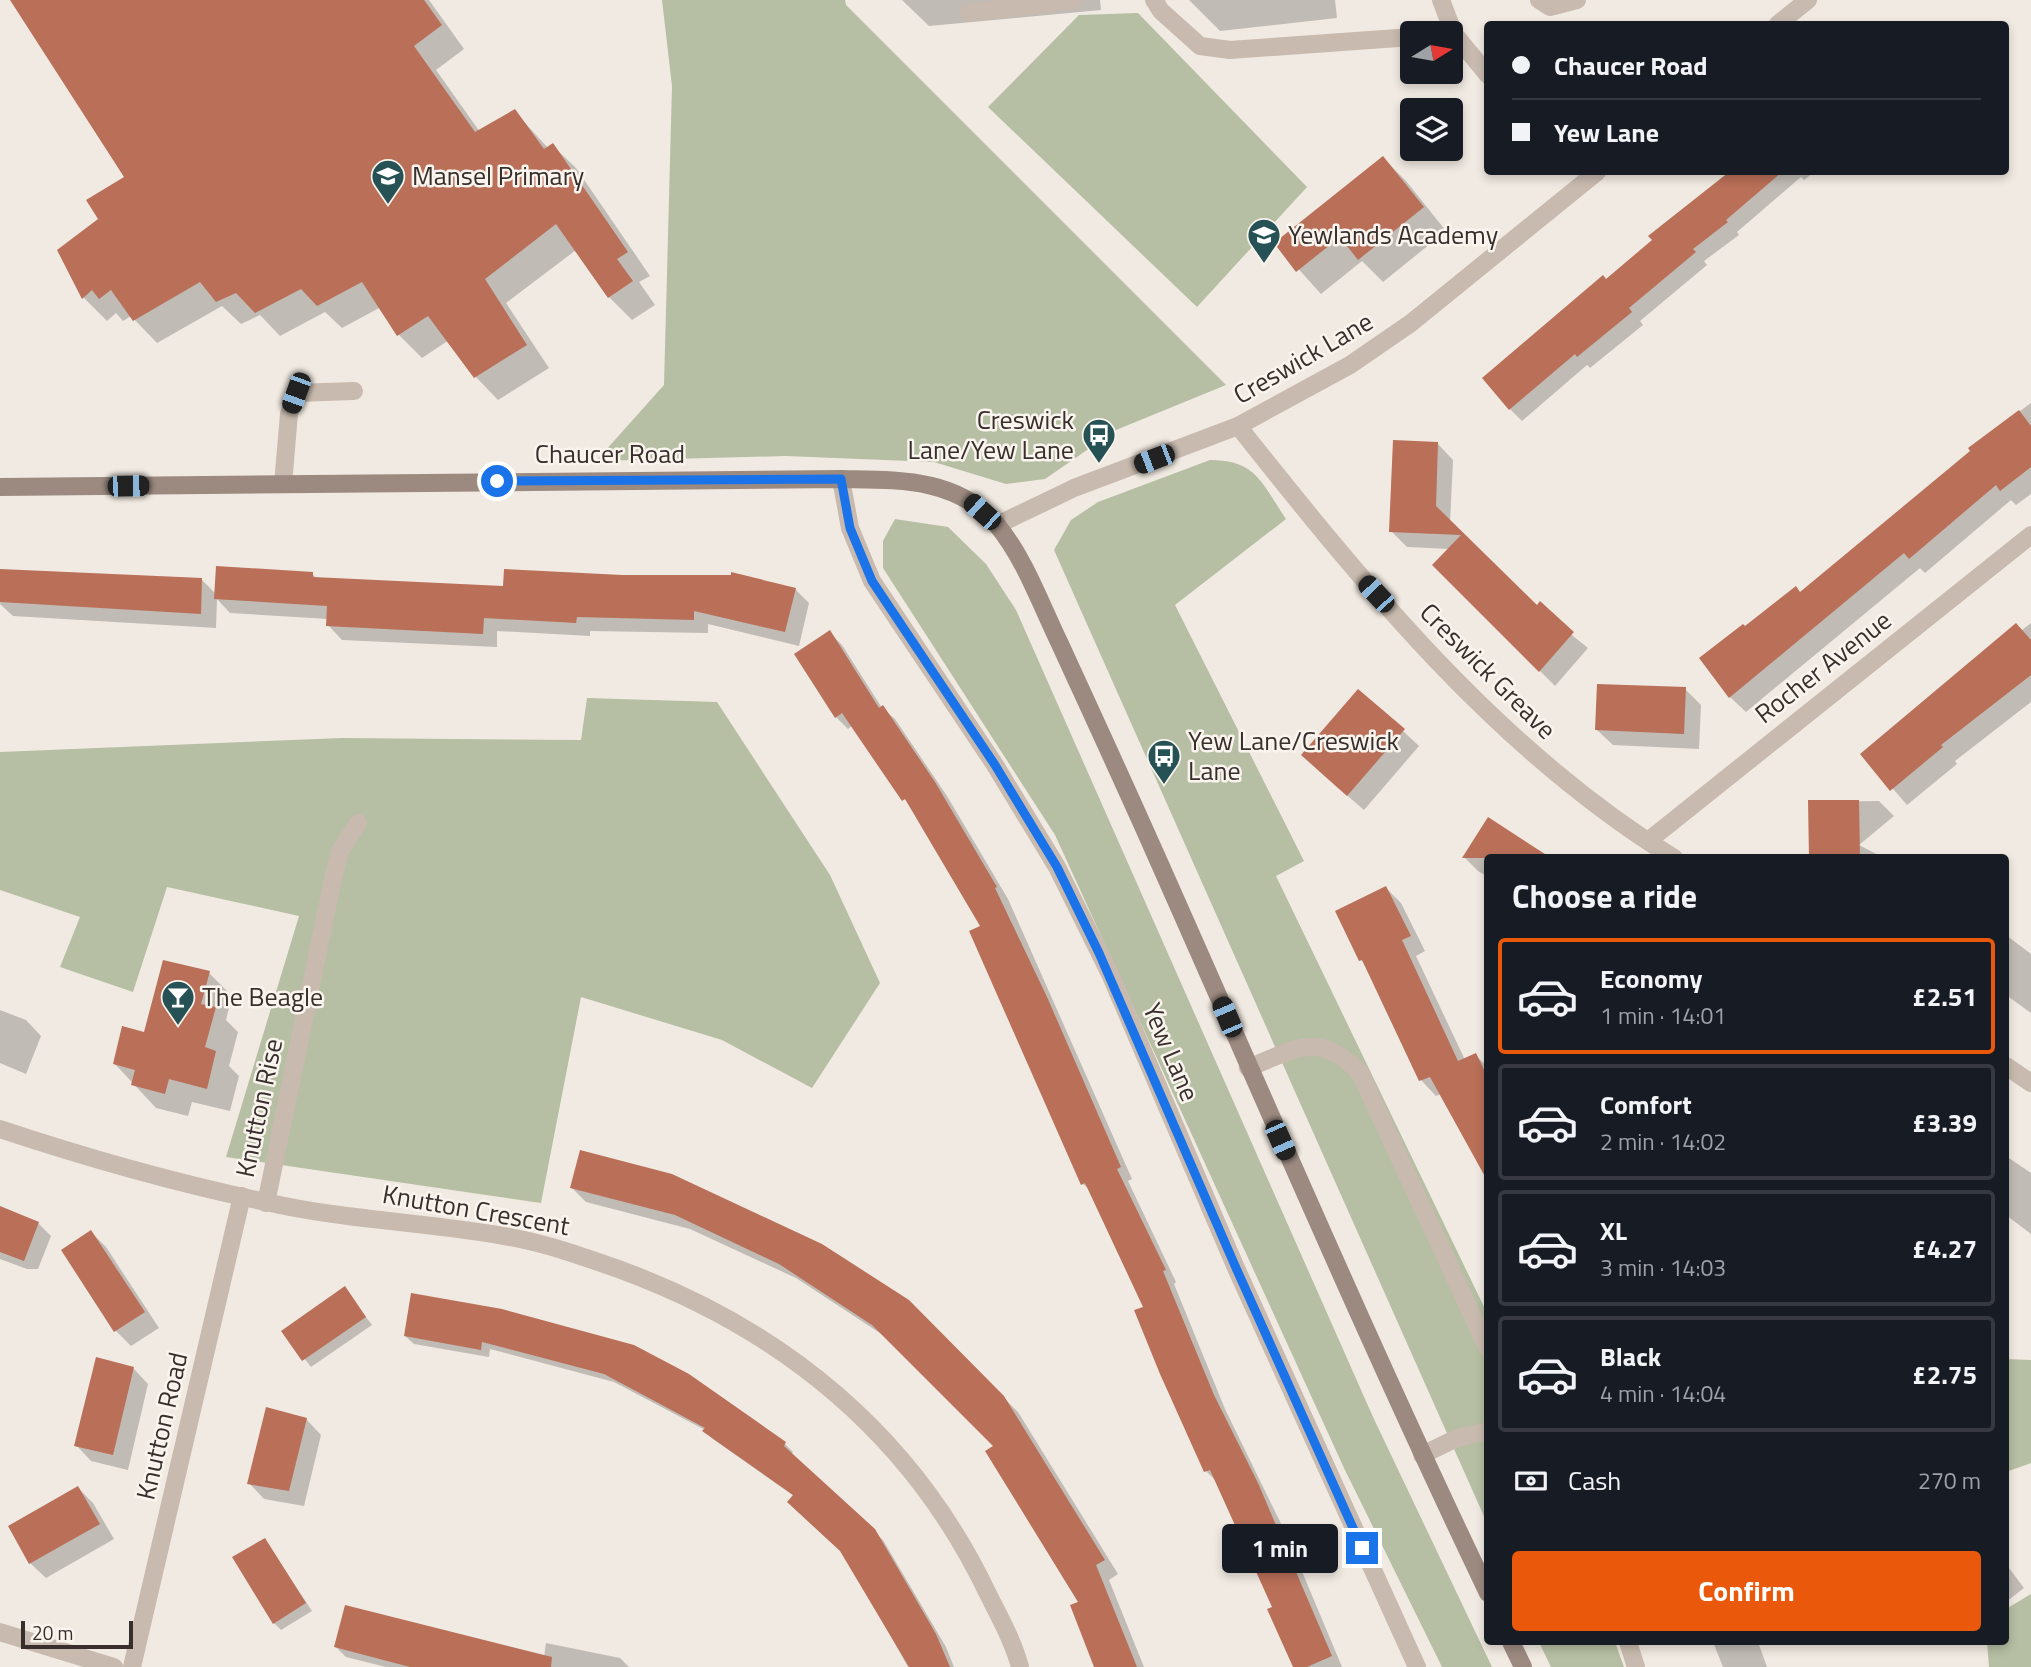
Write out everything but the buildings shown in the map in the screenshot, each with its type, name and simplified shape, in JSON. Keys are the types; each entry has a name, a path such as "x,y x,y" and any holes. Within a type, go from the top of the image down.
{"main road":[{"name":"Chaucer Road","path":"0,487 889,480 936,485 968,499 996,525"},
{"path":"996,525 1030,579 1126,788 1422,1455 1484,1585"},
{"path":"1512,1645 1523,1667"}],"street":[{"path":"969,13 1073,0"},
{"path":"1154,0 1161,11 1200,46 1230,50 1400,38"},
{"path":"1441,0 1448,21"},
{"path":"1539,0 1550,7 1577,0"},
{"path":"1782,21 1808,0"},
{"path":"1463,47 1484,70"},
{"name":"Creswick Lane","path":"996,525 1074,488 1238,426 1350,365 1411,323 1590,175"},
{"path":"283,484 289,414 296,393 354,391"},
{"name":"Creswick Greave","path":"1238,426 1360,576 1456,680 1543,763 1668,854"},
{"name":"Yew Lane","path":"841,479 850,528 872,581 1009,787 1057,867 1110,974 1236,1268 1417,1667"},
{"name":"Rocher Avenue","path":"1648,841 2031,535"},
{"name":"Knutton Rise","path":"266,1203 334,874 340,851 358,823"},
{"path":"1248,1068 1304,1046 1323,1046 1344,1056 1360,1073 1484,1340"},
{"path":"2009,1068 2031,1083"},
{"name":"Knutton Crescent","path":"0,1129 145,1174 266,1203 516,1238 583,1256 658,1284 740,1323 804,1365 860,1414 922,1482 975,1566 1020,1667"},
{"name":"Knutton Road","path":"132,1667 242,1196"},
{"path":"1422,1455 1457,1438 1484,1432"},
{"path":"0,1632 114,1667"},
{"path":"1630,1645 1636,1667"}],"green space":[{"path":"662,0 845,0 846,5 1226,385 1116,430 1045,479 1006,484 934,462 786,456 596,461 664,385 672,86"},
{"path":"1138,13 1307,187 1197,307 988,107 1079,15"},
{"path":"1210,460 1226,461 1238,464 1257,476 1286,519 1175,605 1304,861 1276,876 1484,1307 1484,1516 1054,550 1071,520 1098,502"},
{"path":"895,519 948,527 986,564 1016,610 1373,1417 1492,1667 1442,1667 1344,1468 1055,835 883,568 883,541"},
{"path":"587,698 717,702 830,875 880,983 812,1088 722,1040 581,997 541,1203 226,1157 299,916 167,887 133,992 60,967 80,917 0,890 0,752 342,738 581,740"},
{"path":"2009,1359 2031,1360 2031,1463 2009,1471"},
{"path":"2031,1594 2031,1667 1989,1667 1987,1645 2009,1645 2009,1607"},
{"path":"1540,1645 1616,1645 1624,1667 1551,1667"}],"place":[{"name":"Mansel Primary","path":"388,206"},
{"name":"Yewlands Academy","path":"1264,265"},
{"name":"Creswick Lane/Yew Lane","path":"1099,465"},
{"name":"Yew Lane/Creswick Lane","path":"1164,786"},
{"name":"The Beagle","path":"178,1027"}],"route":[{"path":"497,481 841,479 850,528 858,553 872,581 995,765 1057,867 1110,974 1236,1268 1362,1548"}]}
